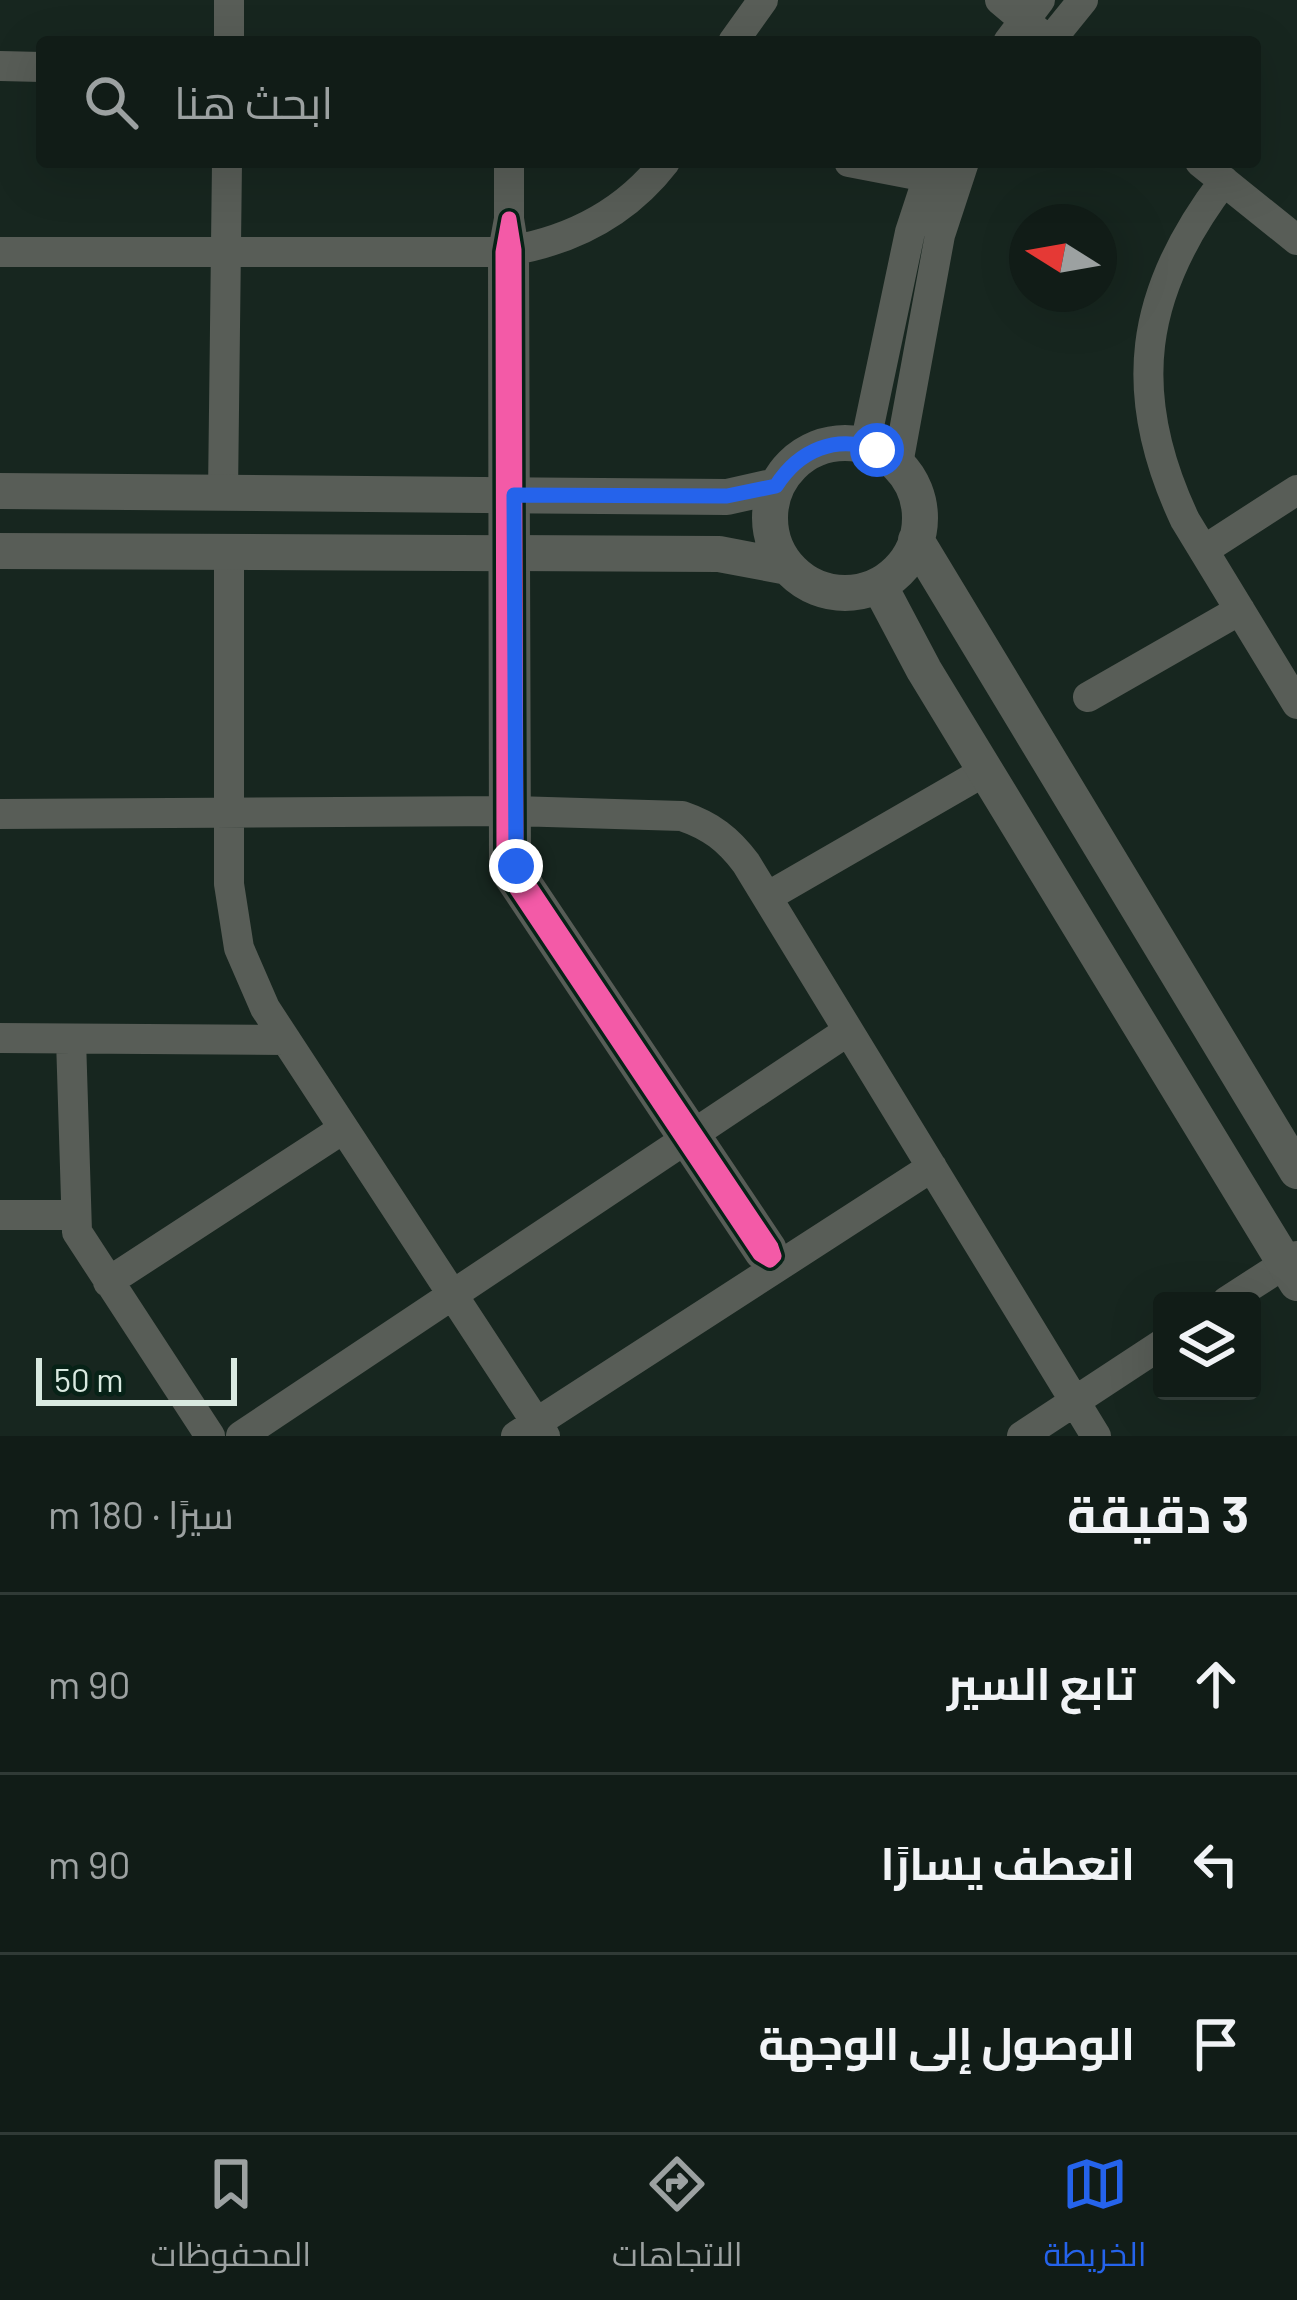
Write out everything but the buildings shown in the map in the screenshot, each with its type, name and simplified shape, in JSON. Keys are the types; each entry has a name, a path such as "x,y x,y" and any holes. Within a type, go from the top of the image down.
{"street":[{"path":"229,0 229,36"},
{"path":"737,36 763,0"},
{"path":"1055,36 1084,0"},
{"path":"1018,15 1043,36"},
{"path":"0,52 36,53"},
{"path":"0,66 36,67"},
{"path":"224,493 227,168"},
{"path":"509,168 508,811 502,859 509,879 689,1137"},
{"path":"0,252 509,251 589,228 621,208 659,168"},
{"path":"866,445 926,168"},
{"path":"898,464 940,235 962,168"},
{"path":"1297,240 1212,171 1195,218 1172,260 1156,305 1147,352 1147,387 1159,456 1185,520 1297,704"},
{"path":"848,442 866,445 898,464 910,480 920,519 916,540 896,573 860,592 820,589 788,567 776,549 771,528 776,486 786,471 813,449 848,442"},
{"path":"0,491 727,496 776,486"},
{"path":"1204,550 1297,490"},
{"path":"916,540 1297,1171"},
{"path":"0,550 719,554 788,567"},
{"path":"229,552 229,884 236,932 250,978 536,1433 934,1172"},
{"path":"879,585 916,656 1293,1267 1244,1292"},
{"path":"1088,697 1240,610"},
{"path":"763,891 983,764"},
{"path":"0,814 508,811 682,815 708,825 729,841 763,891 1096,1436"},
{"path":"0,1026 282,1034"},
{"path":"241,1436 848,1030"},
{"path":"0,1038 282,1034"},
{"path":"65,1038 64,1208 74,1248 195,1436"},
{"path":"65,1038 75,1221 82,1243 210,1436"},
{"path":"111,1287 347,1134"},
{"path":"0,1200 64,1208"},
{"path":"0,1215 64,1208"},
{"path":"1022,1436 1153,1350"}],"cycle path":[{"path":"509,219 514,250 516,866 771,1247 774,1256 770,1260 760,1254 504,870 503,252 509,219"}],"route":[{"path":"516,866 514,495 740,496 776,486 813,449 848,442 877,450"}]}
